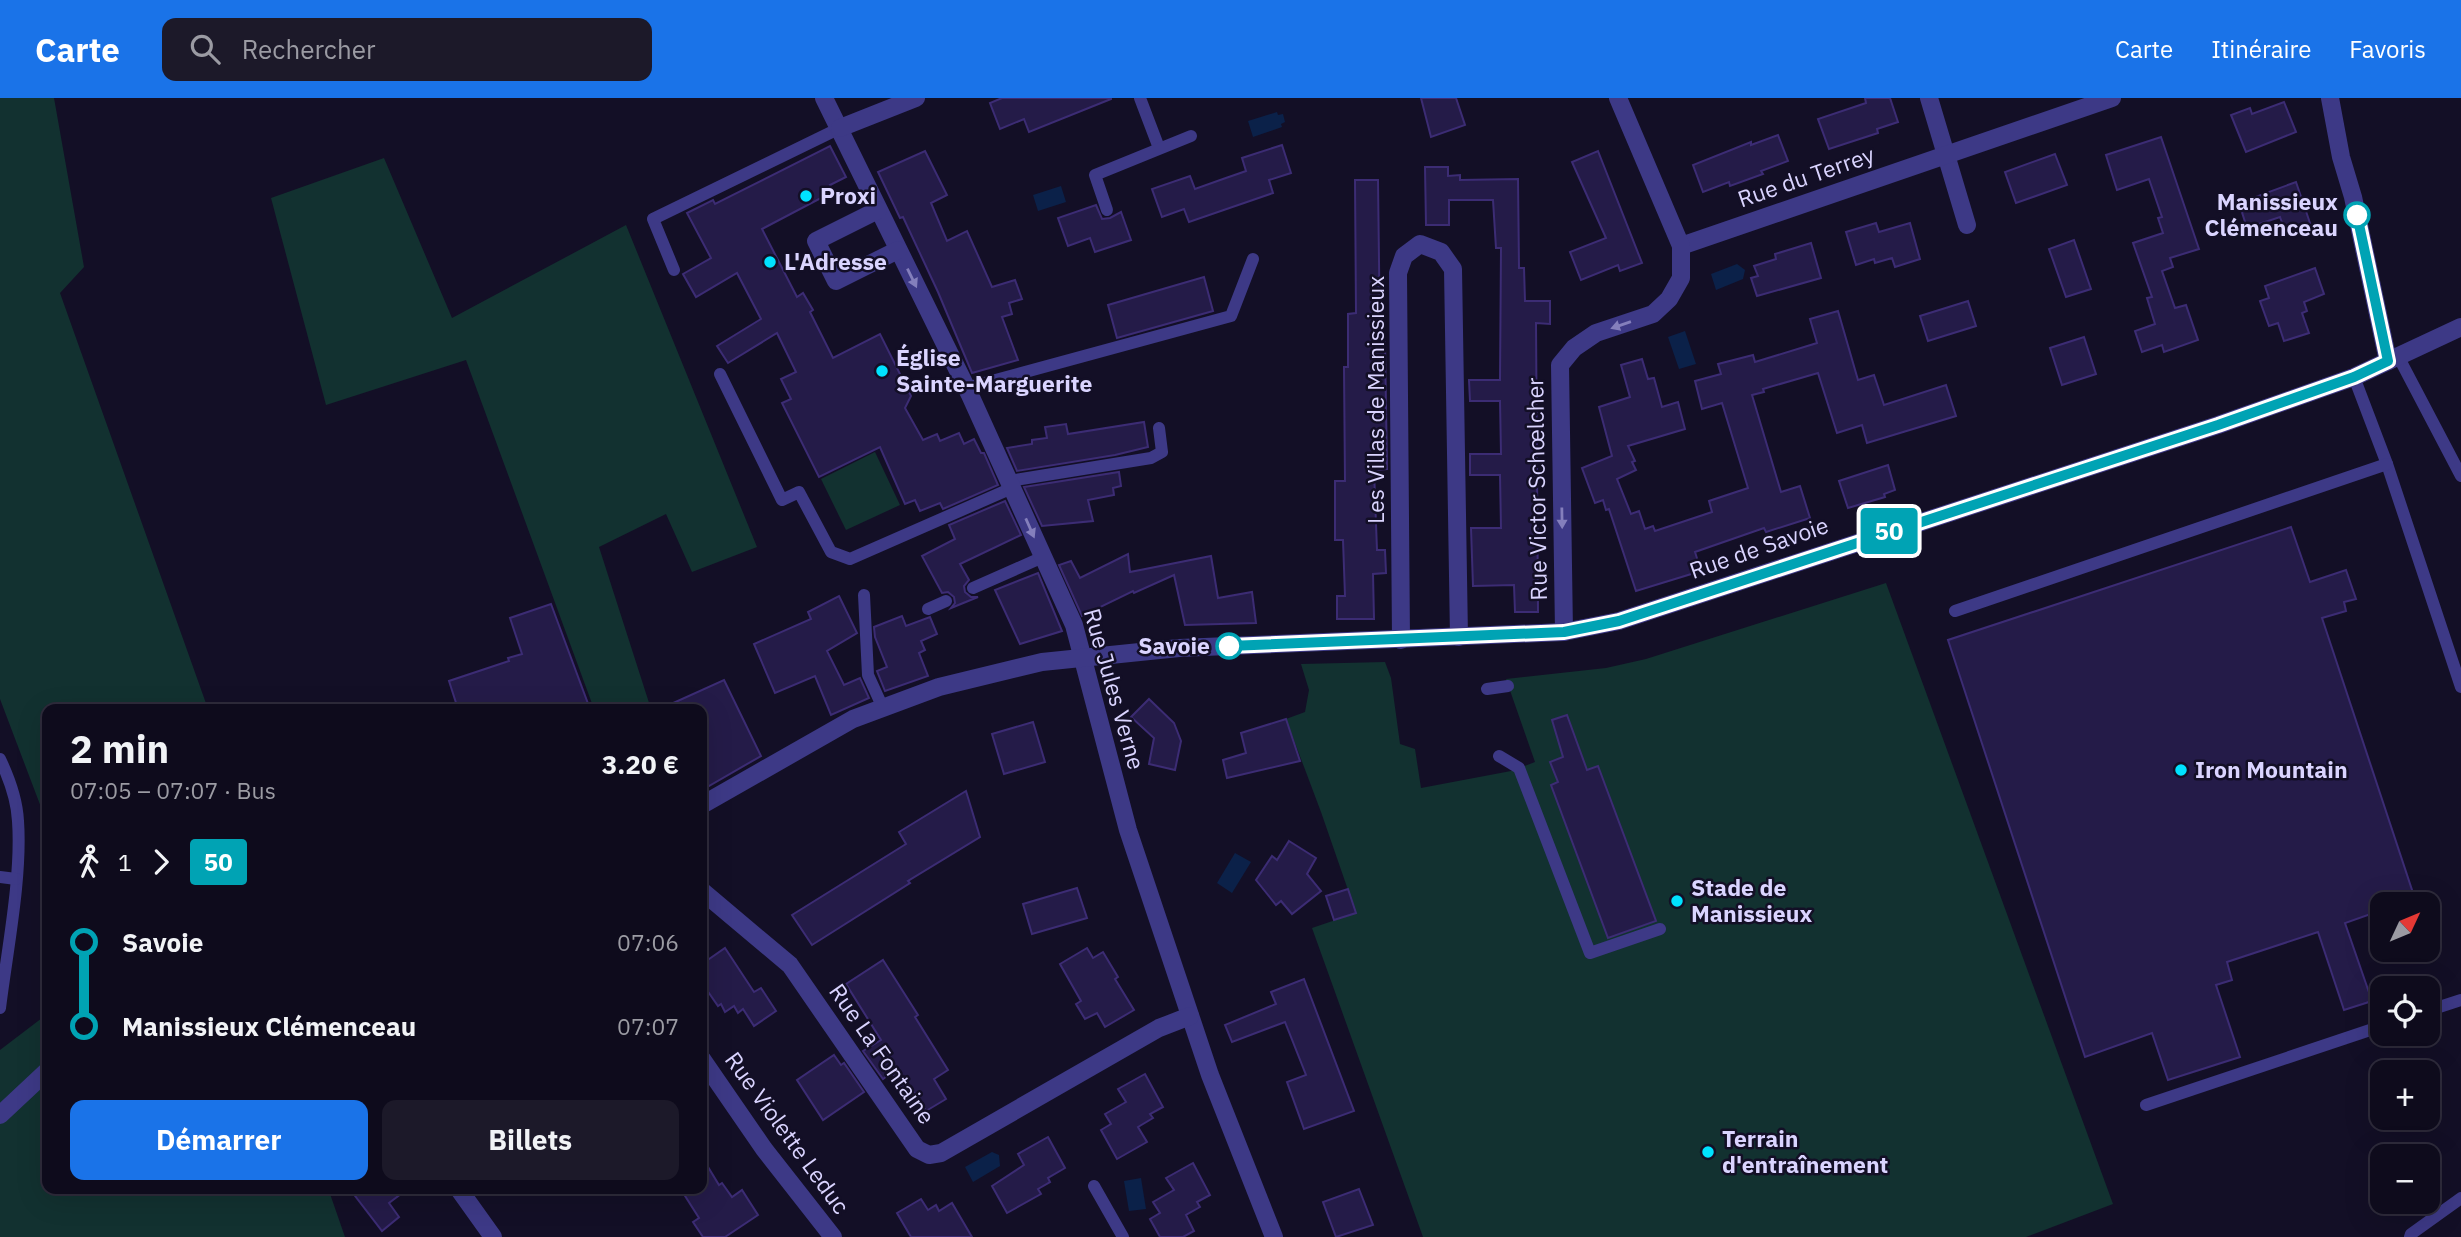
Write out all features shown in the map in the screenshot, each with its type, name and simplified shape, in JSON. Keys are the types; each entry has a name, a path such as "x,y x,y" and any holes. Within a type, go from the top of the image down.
{"street":[{"name":"Rue Jules Verne","path":"824,98 966,388 1074,625 1128,830 1210,1075 1275,1237"},
{"path":"840,128 916,98"},
{"path":"1618,98 1681,246"},
{"path":"1930,98 1966,225"},
{"name":"Rue du Terrey","path":"1681,246 2112,98"},
{"path":"2330,98 2341,157 2393,358"},
{"path":"878,211 816,241 836,281 898,250"},
{"name":"Les Villas de Manissieux","path":"1401,640 1398,273 1404,256 1420,244 1441,253 1453,269 1459,637"},
{"name":"Rue Victor Schœlcher","path":"1564,632 1560,365 1574,348 1596,333 1653,314 1669,299 1681,278 1681,246"},
{"name":"Rue de Savoie","path":"707,802 853,719 939,687 1041,662 1180,648 1564,632 1619,621 2218,425 2354,377 2461,327"},
{"name":"Rue La Fontaine","path":"707,895 790,965 917,1149 929,1155 941,1153 1159,1028 1190,1016"},
{"name":"Rue Violette Leduc","path":"707,1066 764,1149 832,1237"},
{"path":"0,1115 42,1076"},
{"path":"462,1194 493,1237"}],"lane":[{"path":"1140,98 1159,148"},
{"path":"674,270 653,219 840,128"},
{"path":"1107,210 1095,175 1191,135"},
{"path":"966,388 1231,316 1253,258"},
{"path":"2393,358 2461,476"},
{"path":"720,374 782,500 799,492 831,552 849,559 1010,485 1151,458 1162,452 1159,428"},
{"path":"2354,377 2387,464 2461,687"},
{"path":"1955,611 2387,464"},
{"path":"973,588 1043,556"},
{"path":"864,595 869,675 883,708"},
{"path":"928,609 946,601"},
{"path":"1487,690 1508,686"},
{"path":"1499,756 1519,768 1590,953 1660,929"},
{"path":"0,759 7,774 18,820 16,879 6,915 0,1008"},
{"path":"0,877 16,879"},
{"path":"2440,1007 2461,1000"},
{"path":"2146,1105 2370,1030"},
{"path":"1094,1186 1123,1237"},
{"path":"2410,1237 2461,1198"}],"green space":[{"path":"0,98 54,98 84,267 60,293 206,704 42,704 42,810 0,699"},
{"path":"384,158 452,318 626,225 757,547 692,572 666,514 599,547 649,704 592,704 466,360 326,405 271,198"},
{"path":"875,452 900,505 846,530 821,479"},
{"name":"Stade de Manissieux","path":"1886,583 2113,1204 2026,1237 1423,1237 1312,928 1356,913 1286,719 1305,712 1309,690 1301,664 1385,662 1391,678 1400,744 1415,749 1421,788 1511,771 1535,762 1506,679 1606,668 1646,659"},
{"path":"42,1018 42,1194 330,1194 345,1237 0,1237 0,1050"}],"water":[{"path":"1277,112 1278,115 1283,114 1285,122 1281,124 1282,127 1253,137 1248,121"},
{"path":"1061,186 1066,202 1038,211 1033,195"},
{"path":"1737,264 1745,270 1743,279 1716,290 1711,274"},
{"path":"1685,331 1696,364 1679,369 1668,337"},
{"path":"1235,853 1251,862 1232,893 1217,883"},
{"path":"992,1152 999,1155 1000,1166 973,1182 965,1167"},
{"path":"1141,1178 1146,1209 1129,1211 1124,1181"}],"building":[{"path":"1002,98 1111,99 1029,132 1024,119 1000,129 990,103"},
{"path":"1421,98 1456,98 1465,125 1431,137"},
{"path":"1865,98 1890,98 1898,122 1877,129 1878,133 1829,149 1818,119 1866,103"},
{"path":"2284,102 2296,132 2246,152 2231,115 2250,108 2252,114"},
{"path":"1778,135 1788,161 1761,171 1763,174 1730,186 1729,182 1703,192 1693,165 1751,142 1751,145"},
{"path":"2161,137 2199,249 2170,258 2173,267 2162,271 2175,308 2186,305 2198,340 2164,352 2162,345 2142,352 2135,331 2155,324 2147,298 2152,297 2133,243 2163,233 2158,218 2162,217 2149,179 2117,190 2106,155"},
{"path":"1282,145 1291,173 1269,180 1273,193 1189,222 1184,209 1162,217 1152,189 1190,176 1195,189 1246,171 1242,158"},
{"path":"830,146 846,177 830,185 832,189 822,194 823,197 762,229 797,297 803,293 813,310 810,312 833,358 880,334 911,396 905,408 923,440 937,434 940,441 959,433 964,444 974,439 981,453 984,453 998,485 943,509 940,503 920,511 915,500 905,504 880,447 819,477 782,403 791,399 781,379 796,372 777,333 728,363 717,346 761,319 737,273 696,297 683,274 711,258 687,213 713,200 715,204"},
{"path":"925,151 947,195 931,203 947,241 967,231 992,287 1015,280 1022,299 1009,303 1012,314 1002,317 1018,360 972,373 903,217 900,218 878,172"},
{"path":"1598,151 1642,263 1620,271 1618,265 1581,280 1570,252 1606,238 1572,162"},
{"path":"2055,154 2067,185 2016,203 2005,172"},
{"path":"1425,167 1448,167 1448,176 1460,175 1460,180 1518,179 1519,268 1524,268 1525,301 1550,301 1550,324 1536,323 1538,612 1515,612 1514,585 1473,586 1471,528 1501,528 1500,475 1470,475 1470,454 1501,454 1500,401 1470,401 1469,380 1500,380 1501,248 1496,248 1493,200 1449,200 1449,225 1426,225"},
{"path":"1355,180 1378,180 1380,342 1385,342 1387,469 1374,470 1377,550 1385,550 1386,573 1373,574 1374,619 1337,619 1337,596 1345,596 1343,540 1335,540 1335,481 1345,481 1344,367 1348,367 1348,314 1356,313"},
{"path":"2296,182 2310,223 2285,231 2280,217 2247,228 2239,203"},
{"path":"1096,205 1102,219 1121,212 1131,240 1095,252 1090,238 1068,246 1058,218"},
{"path":"1876,223 1879,232 1910,223 1920,259 1895,267 1892,258 1875,263 1874,259 1856,265 1846,232"},
{"path":"2074,240 2091,289 2066,297 2049,249"},
{"path":"1811,243 1821,278 1757,296 1751,278 1758,276 1754,266 1776,259 1775,254"},
{"path":"2315,268 2324,294 2304,302 2307,311 2302,313 2309,333 2284,341 2278,323 2269,326 2260,301 2269,298 2265,286"},
{"path":"1204,277 1213,311 1117,338 1108,305"},
{"path":"1968,301 1976,326 1928,341 1920,316"},
{"path":"1838,311 1858,380 1874,375 1884,405 1946,385 1956,416 1867,443 1862,425 1837,433 1818,373 1763,389 1764,392 1752,395 1781,492 1800,486 1810,518 1766,532 1764,528 1695,552 1701,571 1636,591 1609,509 1606,510 1603,500 1595,503 1582,468 1612,456 1599,407 1630,397 1621,365 1642,359 1648,379 1654,378 1662,407 1678,402 1685,429 1628,446 1636,470 1617,479 1631,514 1639,511 1645,529 1653,526 1655,531 1712,512 1709,501 1748,488 1722,403 1702,409 1695,381 1721,374 1718,364 1753,355 1755,362 1817,343 1810,319"},
{"path":"2084,337 2096,374 2062,385 2050,348"},
{"path":"1144,422 1148,447 1115,455 1017,471 1007,448 1032,444 1032,440 1047,438 1045,427 1066,424 1068,434"},
{"path":"1888,465 1895,490 1884,494 1885,497 1848,508 1839,481"},
{"path":"1119,472 1121,486 1113,488 1114,495 1088,500 1093,521 1042,526 1024,487"},
{"path":"1005,501 1021,535 960,564 969,580 964,586 965,592 971,597 978,597 951,608 955,603 954,597 948,592 942,593 922,556 955,539 949,525"},
{"name":"Iron Mountain","path":"2291,527 2310,582 2346,570 2356,599 2344,602 2346,611 2322,618 2413,892 2370,892 2370,914 2345,923 2370,1002 2344,1010 2318,932 2227,962 2232,980 2216,985 2240,1057 2168,1080 2152,1033 2085,1057 1948,640"},
{"path":"1128,554 1130,572 1211,556 1218,598 1252,592 1256,623 1185,625 1174,575 1082,616 1059,565 1071,561 1080,578"},
{"path":"1038,573 1062,631 1020,644 995,590"},
{"path":"839,596 857,633 827,651 844,685 860,678 869,698 831,715 815,676 775,693 754,644 811,619 808,612"},
{"path":"551,604 588,704 456,704 449,681 522,654 510,618"},
{"path":"902,616 906,626 930,617 937,634 921,641 925,650 919,653 928,676 885,691 877,671 887,667 875,637 874,627"},
{"path":"724,680 761,756 707,787 707,704 671,704"},
{"path":"1149,699 1174,723 1181,741 1175,770 1149,764 1154,738 1131,717"},
{"path":"1567,715 1587,770 1598,766 1656,921 1608,938 1551,785 1558,782 1550,762 1563,757 1552,720"},
{"path":"1286,719 1300,761 1227,778 1223,760 1246,753 1241,733"},
{"path":"1033,722 1045,762 1004,774 992,734"},
{"path":"966,791 980,837 812,945 792,915 906,844 899,832"},
{"path":"1289,841 1316,858 1307,874 1321,891 1292,914 1281,901 1276,905 1256,880 1272,856 1277,860"},
{"path":"1077,888 1087,918 1032,934 1023,904"},
{"path":"1348,889 1356,913 1334,920 1326,896"},
{"path":"725,948 754,992 761,988 776,1011 754,1026 743,1009 738,1013 734,1006 725,1012 707,990 707,961"},
{"path":"1087,948 1093,958 1103,952 1118,977 1115,979 1134,1010 1105,1027 1097,1013 1085,1019 1076,1004 1081,1001 1060,964"},
{"path":"883,960 918,1015 915,1017 948,1070 934,1079 946,1099 926,1111 912,1089 905,1093 892,1072 883,1079 863,1051 881,1040 846,984"},
{"path":"1304,979 1354,1111 1304,1129 1287,1082 1306,1075 1285,1022 1232,1042 1225,1025 1276,1004 1271,992"},
{"path":"834,1055 841,1065 844,1063 864,1092 823,1120 797,1080"},
{"path":"1145,1074 1163,1107 1150,1114 1153,1118 1138,1127 1147,1142 1117,1159 1101,1130 1111,1124 1105,1114 1126,1102 1118,1089"},
{"path":"1048,1137 1065,1168 1048,1178 1050,1182 1038,1189 1041,1194 1007,1213 992,1186 1024,1165 1018,1154"},
{"path":"1193,1163 1210,1195 1197,1202 1200,1207 1186,1215 1194,1231 1183,1237 1160,1237 1150,1219 1160,1213 1153,1202 1174,1190 1166,1178"},
{"path":"707,1165 719,1185 722,1183 732,1197 742,1190 758,1215 725,1237 703,1237 693,1222 699,1218 684,1194 707,1194"},
{"path":"1359,1189 1373,1225 1336,1237 1323,1202"},
{"path":"354,1194 401,1194 389,1203 399,1217 382,1231"},
{"path":"921,1199 928,1210 936,1205 939,1211 952,1203 972,1237 911,1237 897,1213"}],"bus line":[{"name":"50","path":"1229,646 1564,632 1619,621 2218,425 2354,377 2388,361 2357,215"}],"place":[{"name":"Proxi","path":"806,196"},
{"name":"Manissieux Clémenceau","path":"2357,215"},
{"name":"L'Adresse","path":"770,262"},
{"name":"Église Sainte-Marguerite","path":"882,371"},
{"name":"Savoie","path":"1229,646"},
{"name":"Iron Mountain","path":"2181,770"},
{"name":"Stade de Manissieux","path":"1677,901"},
{"name":"Terrain d'entraînement","path":"1708,1152"}]}
